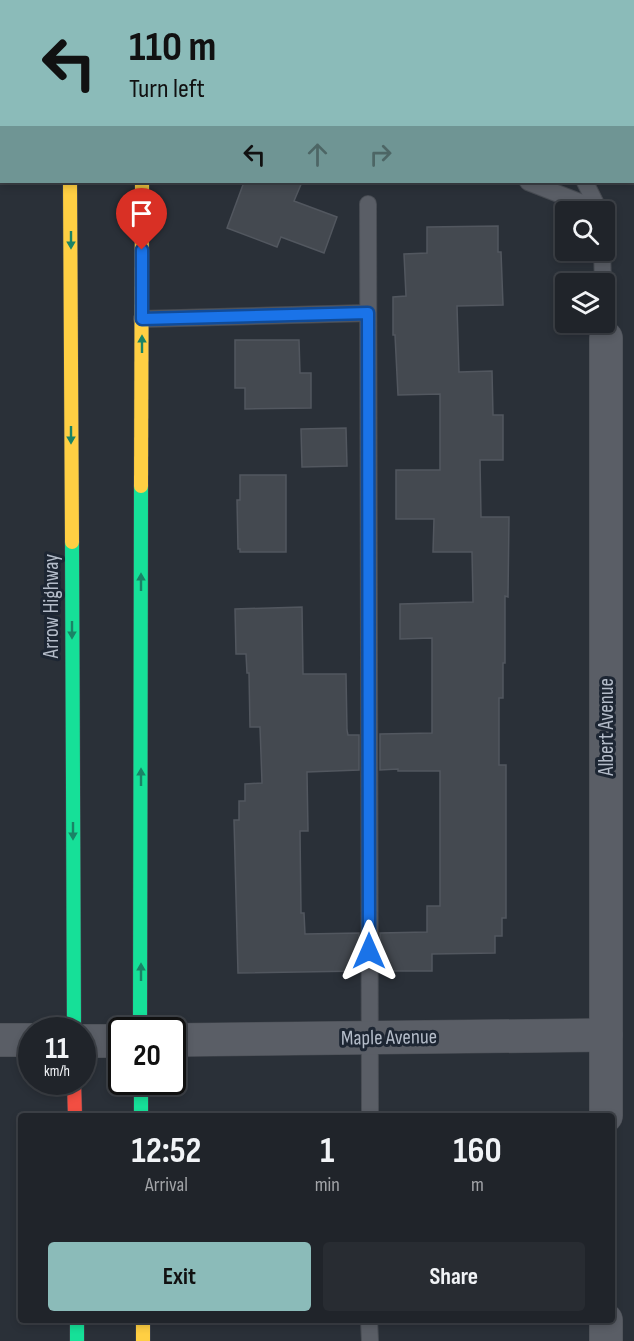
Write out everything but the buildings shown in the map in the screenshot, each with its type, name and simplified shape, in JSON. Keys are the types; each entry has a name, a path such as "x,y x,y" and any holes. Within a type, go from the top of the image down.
{"main road":[{"name":"Arrow Highway","path":"70,183 74,1017"},
{"path":"140,1017 142,183"},
{"path":"74,1095 75,1113"},
{"path":"141,1095 141,1113"},
{"path":"77,1323 77,1341"},
{"path":"143,1323 143,1341"}],"street":[{"name":"Albert Avenue","path":"606,338 606,1113"},
{"name":"Maple Avenue","path":"186,1040 606,1035"},
{"path":"0,1040 18,1040"},
{"path":"606,1323 606,1341"}],"lane":[{"path":"530,183 575,201"},
{"path":"586,183 595,201"},
{"path":"368,204 370,1113"},
{"path":"142,319 368,313"},
{"path":"606,333 606,338"},
{"path":"369,1323 370,1341"}],"traffic: fast":[{"path":"140,1017 141,486"},
{"path":"72,542 74,1017"},
{"path":"141,1095 141,1113"},
{"path":"77,1323 77,1341"}],"traffic: slow":[{"path":"70,183 72,542"},
{"path":"141,486 142,183"},
{"path":"143,1323 143,1341"}],"traffic: jam":[{"path":"74,1095 75,1113"}],"route":[{"path":"142,250 142,319 368,313 369,951"}]}
